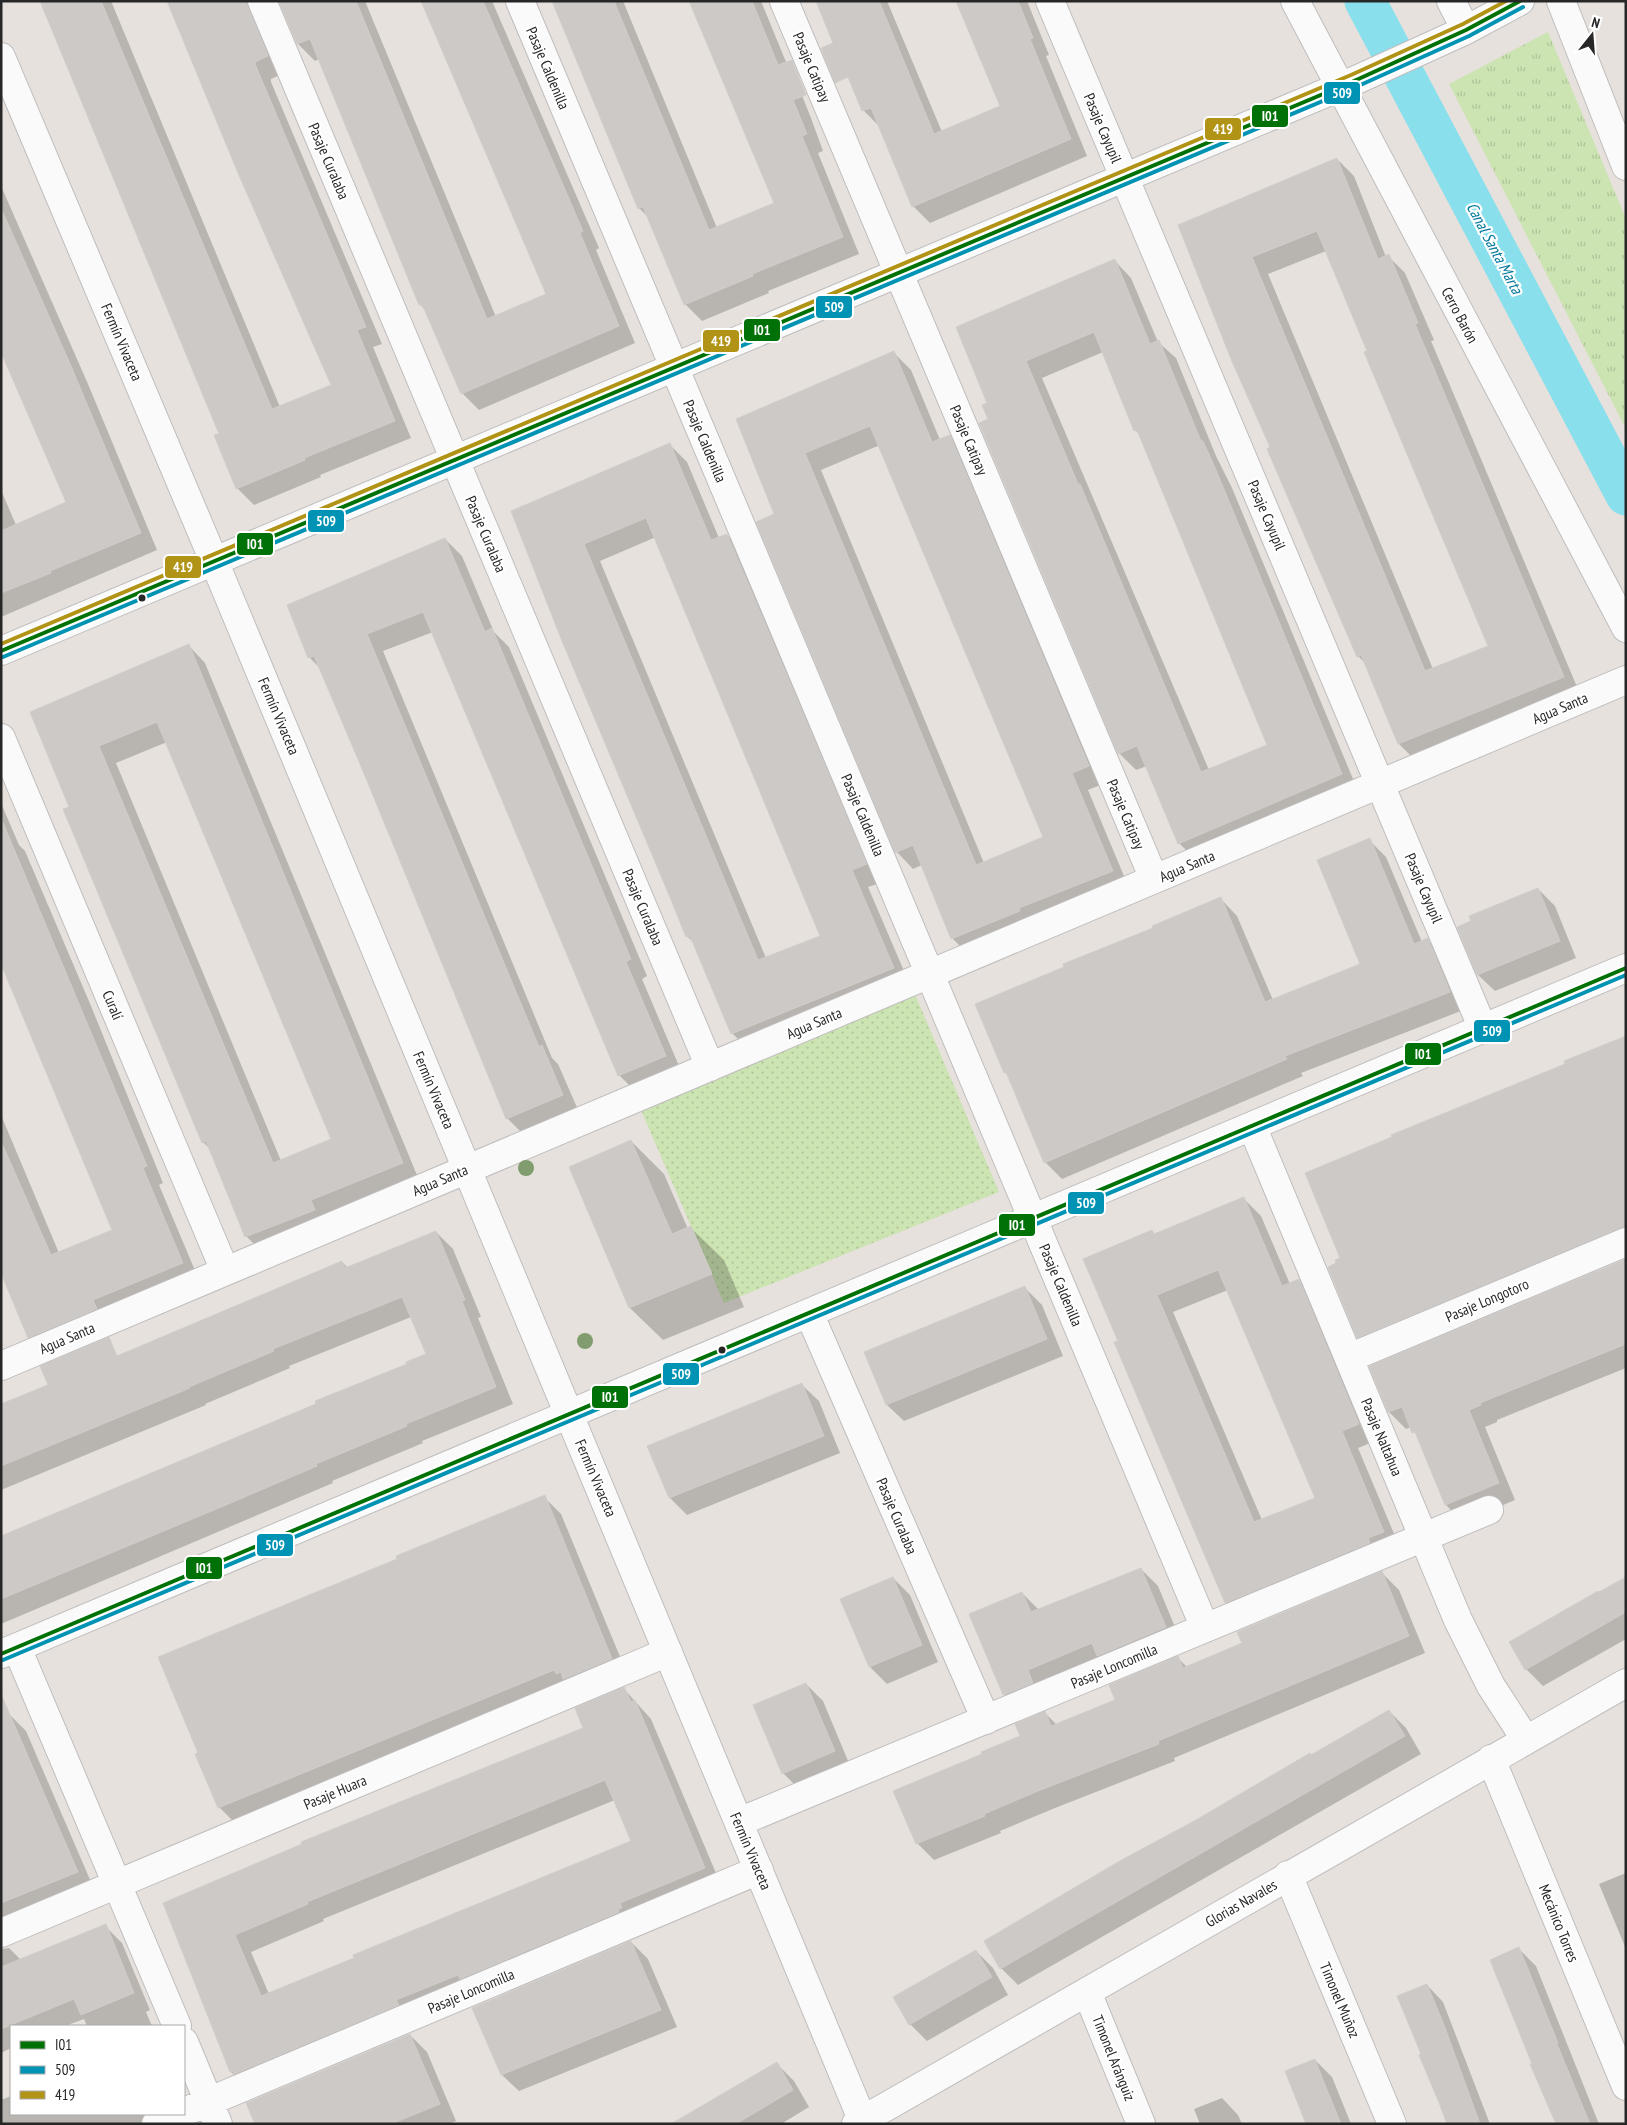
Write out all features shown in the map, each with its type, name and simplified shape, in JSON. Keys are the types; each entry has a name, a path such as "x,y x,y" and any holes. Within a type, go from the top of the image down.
{"street":[{"name":"Pasaje Curalaba","path":"262,1 710,1067"},
{"name":"Pasaje Caldenilla","path":"520,1 1205,1628"},
{"name":"Pasaje Catipay","path":"784,1 1154,879"},
{"name":"Pasaje Cayupil","path":"1050,1 1483,1029"},
{"name":"Cerro Barón","path":"1295,1 1347,84 1626,628"},
{"path":"1451,1 1466,30"},
{"path":"1,651 1347,84 1466,30 1520,1"},
{"path":"1561,1 1626,166"},
{"name":"Fermín Vivaceta","path":"1,57 214,561 759,1870 861,2122"},
{"name":"Agua Santa","path":"1,1366 1626,680"},
{"name":"Curalí","path":"1,738 225,1271"},
{"path":"177,2025 117,1884 9,1651 1626,968"},
{"name":"Pasaje Naltahua","path":"1252,1126 1469,1643 1492,1686 1526,1740"},
{"name":"Pasaje Longotoro","path":"1349,1358 1626,1242"},
{"name":"Pasaje Curalaba","path":"809,1313 986,1720"},
{"name":"Pasaje Loncomilla","path":"739,1822 1489,1510"},
{"name":"Pasaje Huara","path":"1,1933 668,1652"},
{"name":"Glorias Navales","path":"861,2122 1288,1875 1626,1683"},
{"name":"Mecánico Torres","path":"1491,1760 1626,2086"},
{"name":"Pasaje Loncomilla","path":"185,2112 214,2113 759,1870"},
{"name":"Timonel Muñoz","path":"1288,1875 1392,2124"},
{"name":"Timonel Aránguiz","path":"1086,1992 1141,2124"},
{"path":"185,2044 214,2113"},
{"path":"156,2124 178,2115"}],"green space":[{"path":"1548,32 1626,219 1626,429 1449,84"},
{"path":"914,992 999,1192 724,1303 638,1103"}],"building":[{"path":"40,1 101,1 272,409 331,385 238,173 167,1 247,1 268,56 255,62 255,64 366,327 357,330 395,421 304,458 305,460 236,489 214,435 219,434"},
{"path":"279,1 356,1 487,319 546,294 421,1 483,1 583,231 580,233 619,326 461,394 422,304 419,305 310,39 297,44"},
{"path":"552,1 614,1 709,230 774,203 689,1 752,1 778,65 792,60 806,95 793,100 807,134 802,136 843,237 752,274 753,276 684,305 643,207 638,209"},
{"path":"816,1 879,1 934,134 1000,106 956,1 1018,1 1033,38 1030,39 1071,139 912,207 871,108 862,111 848,77 835,83 821,48 833,43"},
{"path":"1337,158 1378,259 1389,254 1418,323 1415,324 1564,677 1398,744 1361,655 1357,657 1267,449 1270,447 1231,359 1178,225","holes":["1317,231 1367,351 1364,352 1488,646 1425,671 1252,257"]},
{"path":"1,208 71,366 141,533 1,593 1,531 66,502 1,352"},
{"path":"1115,259 1150,344 1159,340 1201,441 1203,441 1216,470 1342,774 1178,844 1137,746 1118,754 979,423 988,419 982,405 987,403 956,327","holes":["1094,332 1134,431 1137,430 1267,745 1201,772 1026,361"]},
{"path":"894,351 932,442 950,435 1089,766 1072,773 1113,871 1019,908 1020,911 951,939 913,845 895,853 756,522 774,514 736,419","holes":["870,426 1043,837 976,865 805,453"]},
{"path":"670,443 711,540 727,534 867,864 852,870 894,968 731,1034 690,936 686,937 562,641 511,511","holes":["646,518 820,936 758,960 584,544"]},
{"path":"445,538 485,632 492,628 631,959 626,962 666,1056 618,1076 423,612 367,634 539,1047 542,1045 563,1095 506,1119 361,766 314,656 308,658 287,605"},
{"path":"189,644 403,1163 311,1200 315,1210 245,1237 206,1141 202,1143 63,809 69,807 30,712","holes":["157,722 331,1139 273,1163 99,746"]},
{"path":"1,818 147,1166 143,1168 183,1263 93,1300 97,1309 28,1338 1,1273 1,1141 51,1255 112,1230 1,964"},
{"path":"1370,838 1414,944 1428,938 1450,992 1285,1056 1287,1059 1044,1163 975,1004 1064,967 1063,964 1153,928 1152,926 1221,897 1265,1002 1360,964 1317,860"},
{"path":"1538,888 1560,941 1477,975 1457,927 1471,921 1469,916"},
{"path":"1626,1036 1626,1227 1357,1338 1328,1267 1336,1263 1335,1260 1340,1258 1305,1173 1392,1137 1391,1135 1565,1064 1564,1061"},
{"path":"631,1140 672,1234 691,1226 712,1274 629,1308 569,1167"},
{"path":"1244,1197 1282,1286 1299,1279 1359,1424 1342,1431 1384,1532 1368,1538 1370,1543 1225,1603 1114,1342 1118,1341 1083,1259 1152,1230 1154,1234","holes":["1218,1270 1315,1498 1254,1522 1157,1295"]},
{"path":"436,1231 465,1300 462,1301 496,1387 406,1424 407,1426 316,1464 317,1466 233,1502 1,1599 1,1536 316,1404 315,1401 407,1364 406,1362 426,1354 402,1297 273,1349 274,1351 190,1388 1,1466 1,1404 48,1385 40,1366 109,1337 117,1356 342,1261 345,1268"},
{"path":"1626,1259 1626,1344 1480,1403 1481,1405 1469,1410 1499,1483 1445,1505 1415,1432 1412,1433 1402,1407 1388,1412 1369,1366"},
{"path":"1025,1286 1047,1339 886,1405 864,1352"},
{"path":"802,1383 824,1436 669,1498 647,1446"},
{"path":"545,1495 612,1659 563,1679 561,1672 556,1674 554,1670 218,1808 195,1754 198,1753 158,1657 397,1559 396,1556"},
{"path":"1141,1568 1166,1627 1097,1656 1092,1643 1028,1670 1033,1683 1003,1695 969,1614 1022,1592 1031,1612"},
{"path":"1382,1571 1409,1636 1158,1741 1159,1744 1038,1791 984,1814 985,1816 916,1844 893,1791 1020,1736 1015,1724 1045,1711 1051,1726 1115,1700 1109,1685 1178,1656 1183,1668 1242,1643 1237,1632"},
{"path":"893,1577 922,1645 869,1667 840,1599"},
{"path":"1626,1577 1626,1612 1525,1670 1509,1642"},
{"path":"806,1683 835,1751 782,1774 753,1705"},
{"path":"624,1687 631,1702 635,1700 705,1868 620,1903 622,1908 618,1909 619,1912 460,1979 458,1975 396,2000 399,2005 234,2074 233,2071 230,2072 163,1903 302,1844 301,1842 583,1728 575,1708","holes":["605,1780 631,1841 353,1955 354,1958 261,1996 235,1935 308,1904 307,1902"]},
{"path":"1,1694 78,1872 1,1903"},
{"path":"1389,1710 1405,1736 1000,1969 984,1941 1118,1862 1196,1820 1310,1753 1311,1755"},
{"path":"106,1924 134,1993 81,2015 74,1999 1,2029 1,1967"},
{"path":"631,1941 661,2010 501,2075 472,2008"},
{"path":"1519,1947 1590,2124 1556,2124 1530,2064 1532,2064 1490,1960"},
{"path":"976,1950 992,1977 909,2025 893,1997"},
{"path":"1427,1984 1480,2124 1448,2124 1419,2055 1421,2054 1397,1996"},
{"path":"410,2034 440,2104 391,2124 255,2124 246,2103"},
{"path":"1315,2059 1341,2124 1306,2124 1285,2071"},
{"path":"777,2062 793,2090 736,2124 671,2124"}],"waterway":[{"name":"Canal Santa Marta","path":"1365,1 1626,495"}],"transit line":[{"name":"419","path":"1,644 1351,75 1463,24 1506,1"},
{"name":"I01","path":"1,651 1354,81 1466,30 1520,1"},
{"name":"509","path":"3,657 1356,87 1469,36 1523,7"},
{"name":"I01","path":"1,1654 1626,968"},
{"name":"509","path":"3,1660 1626,975"}]}
